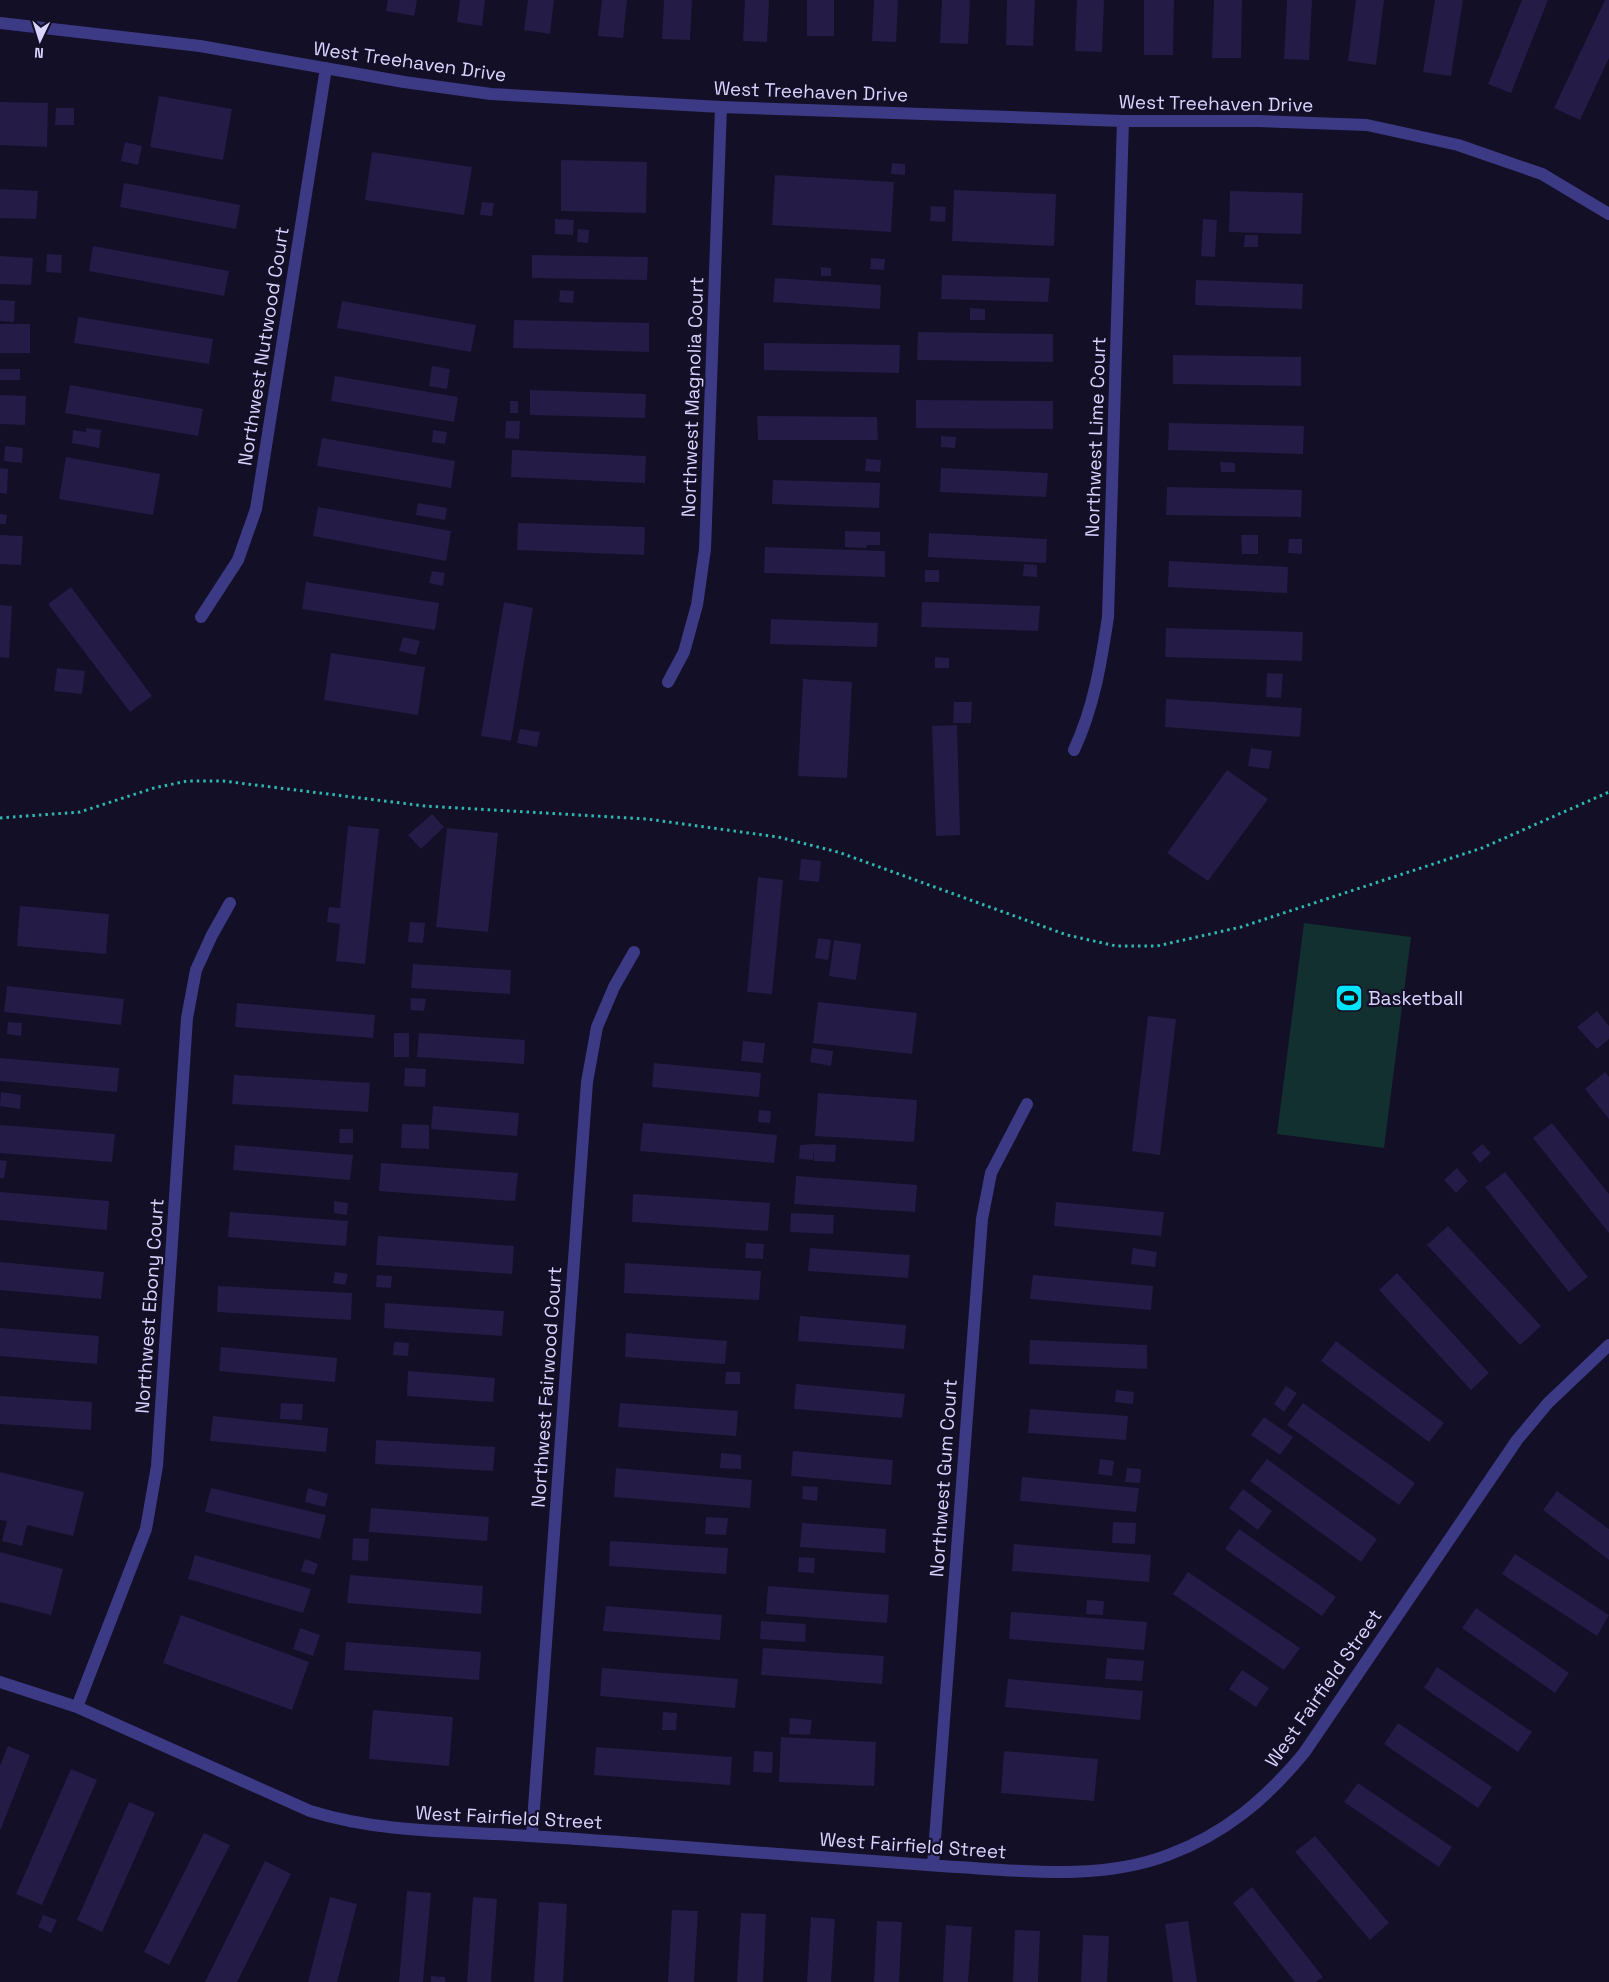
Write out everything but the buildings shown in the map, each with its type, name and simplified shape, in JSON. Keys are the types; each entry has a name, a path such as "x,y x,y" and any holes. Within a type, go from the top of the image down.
{"lane":[{"name":"West Treehaven Drive","path":"0,23 200,46 491,94 721,107 1123,121 1259,121 1367,125 1458,145 1542,174 1609,214"},
{"name":"Northwest Nutwood Court","path":"201,617 238,560 256,509 326,68"},
{"name":"Northwest Magnolia Court","path":"668,682 684,652 697,605 705,550 721,107"},
{"name":"Northwest Lime Court","path":"1074,750 1087,722 1099,677 1108,617 1123,121"},
{"name":"Northwest Ebony Court","path":"77,1707 146,1529 157,1466 187,1018 196,970 230,902"},
{"name":"Northwest Fairwood Court","path":"532,1835 586,1082 597,1027 614,987 634,952"},
{"name":"Northwest Gum Court","path":"933,1865 982,1219 991,1173 1027,1104"},
{"name":"West Fairfield Street","path":"0,1682 77,1707 310,1812 332,1818 400,1830 532,1835 1059,1873 1119,1867 1168,1856 1210,1835 1248,1811 1276,1786 1304,1753 1517,1440 1548,1403 1609,1345"}],"path":[{"path":"0,818 80,812 154,788 187,781 223,781 425,806 647,819 778,837 838,852 1067,935 1116,946 1158,946 1241,927 1482,848 1609,792"}],"green space":[{"name":"Basketball","path":"1304,923 1411,937 1384,1148 1277,1134"}],"place":[{"name":"Basketball","path":"1349,998"}]}
